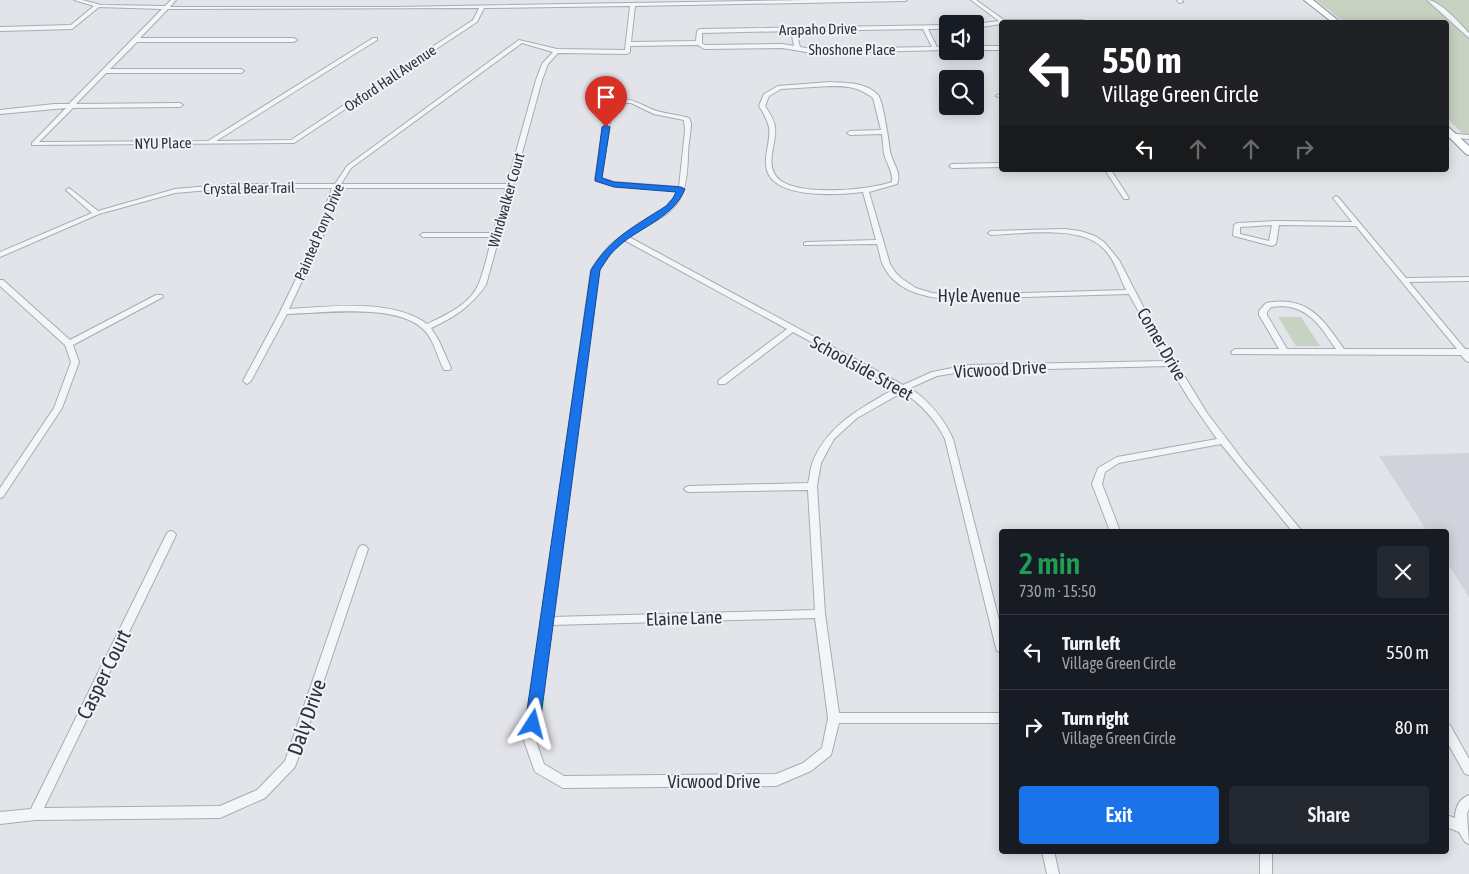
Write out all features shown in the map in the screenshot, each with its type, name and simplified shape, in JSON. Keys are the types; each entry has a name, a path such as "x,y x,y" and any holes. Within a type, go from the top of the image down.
{"highway":[{"path":"1308,0 1333,20"},
{"path":"1449,133 1469,152"}],"street":[{"path":"76,0 97,6 166,8 400,8 905,0"},
{"path":"72,106 174,0"},
{"path":"253,8 261,0"},
{"path":"264,8 270,0"},
{"path":"400,8 404,0"},
{"path":"524,6 526,0"},
{"path":"973,0 1000,20"},
{"path":"1429,0 1469,36"},
{"path":"557,51 627,52 633,5"},
{"path":"0,29 72,27 97,6"},
{"name":"Oxford Hall Avenue","path":"292,142 475,21 482,7"},
{"path":"984,25 999,23"},
{"path":"925,27 934,48"},
{"name":"Arapaho Drive","path":"699,43 700,31 939,27"},
{"path":"793,29 797,48"},
{"path":"210,142 375,39"},
{"path":"135,40 294,40"},
{"name":"Painted Pony Drive","path":"247,381 284,312 325,225 328,205 336,187 349,167 357,159 521,41 557,51"},
{"name":"Shoshone Place","path":"628,44 699,43 704,47 782,46 812,51 939,48"},
{"path":"984,48 999,48"},
{"name":"Windwalker Court","path":"426,327 452,315 469,303 482,285 539,80 545,64 557,51"},
{"path":"106,71 241,71"},
{"path":"853,86 866,90 876,97 884,132 887,153 896,176 895,183 887,188 866,191 796,191 784,187 772,178 768,163 772,130 770,121 762,106 766,95 780,87 853,86"},
{"path":"626,101 638,102 653,112 687,119 684,178 681,189 614,184 598,179 609,110 613,105 626,101"},
{"path":"0,112 33,107 180,105"},
{"name":"NYU Place","path":"72,106 34,144 292,142"},
{"path":"1449,132 1469,131"},
{"path":"850,133 884,132"},
{"path":"1449,132 1469,137"},
{"path":"952,166 999,165"},
{"path":"1109,172 1126,198"},
{"name":"Crystal Bear Trail","path":"0,255 97,213 144,199 200,188 232,186 509,186"},
{"name":"Vicwood Drive","path":"681,189 677,199 669,207 624,237 606,253 595,270 530,742 539,768 564,782 776,780 807,767 828,751 834,718 820,614 812,486 817,463 831,437 854,416 903,388 935,374 968,368 1173,363"},
{"path":"70,190 97,213"},
{"name":"Hyle Avenue","path":"866,191 886,264 901,283 916,292 932,296 1131,292"},
{"path":"1336,198 1403,280 1466,352 1469,359"},
{"path":"1276,223 1272,244 1236,236 1237,225 1276,223 1357,224"},
{"name":"Comer Drive","path":"991,233 1066,232 1084,234 1102,242 1115,258 1131,292 1221,441 1295,529"},
{"path":"423,235 495,235"},
{"name":"Schoolside Street","path":"624,237 792,330 903,388 927,404 941,420 949,439 999,640"},
{"path":"806,244 880,242"},
{"path":"1403,280 1469,279"},
{"path":"0,282 69,344 75,362 58,408 0,495"},
{"path":"69,344 158,297"},
{"path":"1284,352 1264,315 1263,311 1269,305 1291,304 1306,308 1315,314 1342,352"},
{"path":"284,312 381,310 407,315 426,327 447,368"},
{"path":"722,382 792,330"},
{"path":"1235,352 1466,352"},
{"path":"1115,529 1097,484 1100,470 1117,460 1221,441"},
{"path":"690,488 812,486"},
{"name":"Casper Court","path":"35,814 171,535"},
{"name":"Daly Drive","path":"0,818 35,814 220,812 261,794 290,764 363,549"},
{"name":"Elaine Lane","path":"548,621 820,614"},
{"path":"834,718 999,718"},
{"path":"1449,734 1469,770"},
{"path":"1469,801 1462,812 1463,827 1469,838"},
{"path":"1449,822 1463,827"},
{"path":"1049,854 1053,874"},
{"path":"1266,854 1266,874"}],"shaded area":[{"path":"1469,453 1469,597 1449,566 1449,529 1426,529 1379,456"}],"green space":[{"path":"1316,0 1469,0 1469,140 1449,120 1449,20 1341,20"},
{"path":"1278,317 1301,317 1320,346 1296,346"}],"route":[{"path":"533,724 595,270 606,253 616,243 669,207 677,199 681,189 603,183 598,179 606,127"}]}
